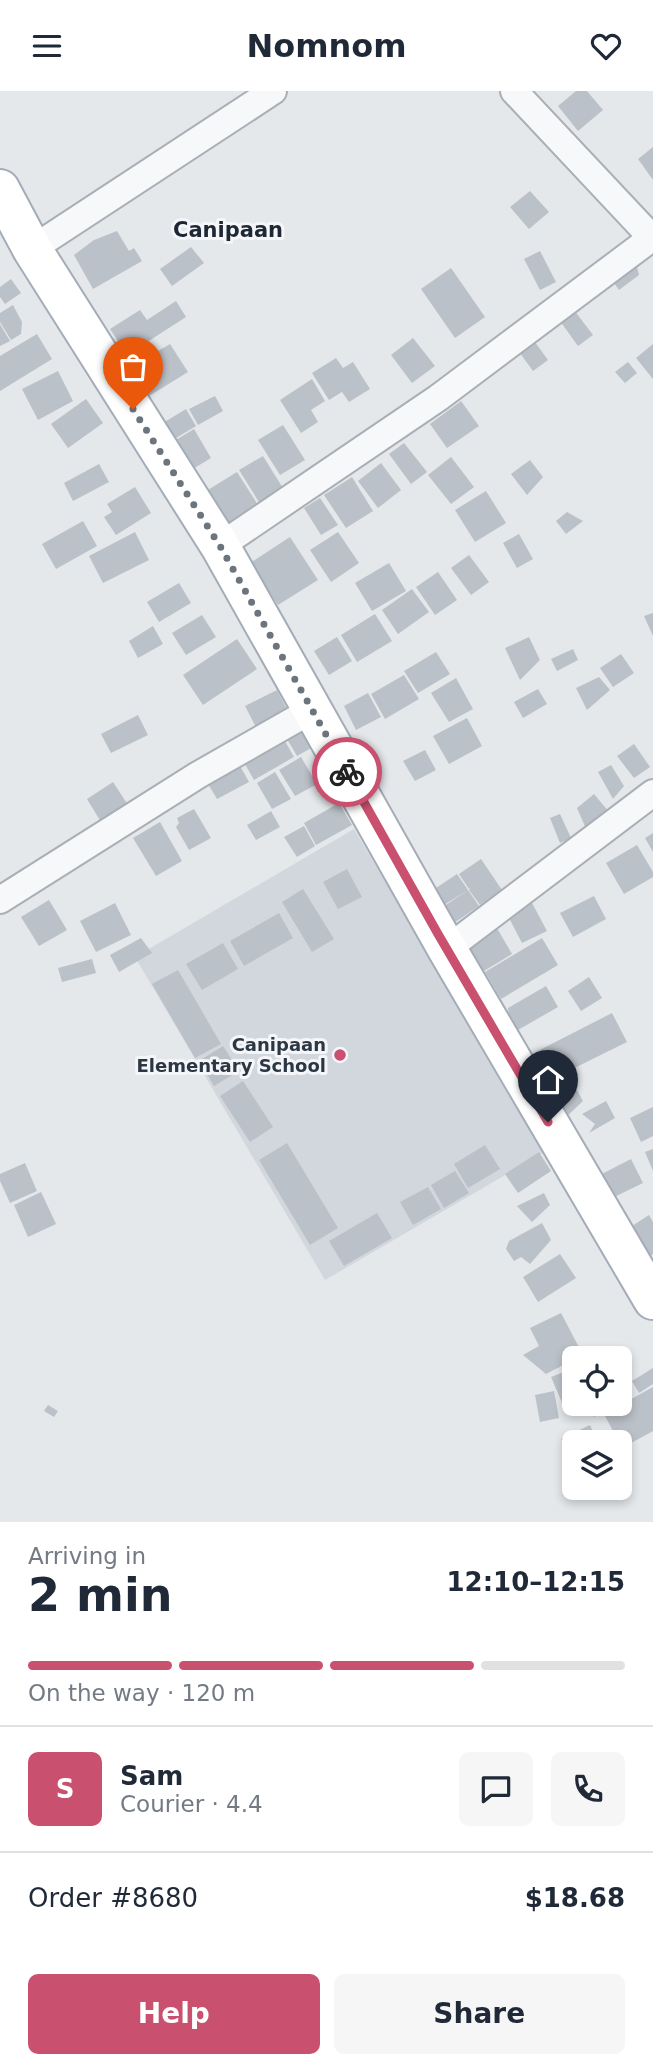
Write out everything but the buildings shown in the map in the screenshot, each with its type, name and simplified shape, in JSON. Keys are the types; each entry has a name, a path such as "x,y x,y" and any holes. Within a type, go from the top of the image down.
{"main road":[{"path":"0,189 32,249 220,546 447,949 653,1300"}],"street":[{"path":"32,249 273,91"},
{"path":"220,546 438,398 652,238 514,91"},
{"path":"0,900 198,775 313,711"},
{"path":"447,949 653,793"}],"shaded area":[{"name":"Canipaan Elementary School","path":"354,829 545,1152 325,1280 135,957"}],"way so far":[{"path":"133,409 220,546 347,772"}],"place":[{"name":"Canipaan Elementary School","path":"340,1055"}],"district":[{"name":"Canipaan","path":"228,230"}],"route":[{"path":"347,772 548,1122"}]}
